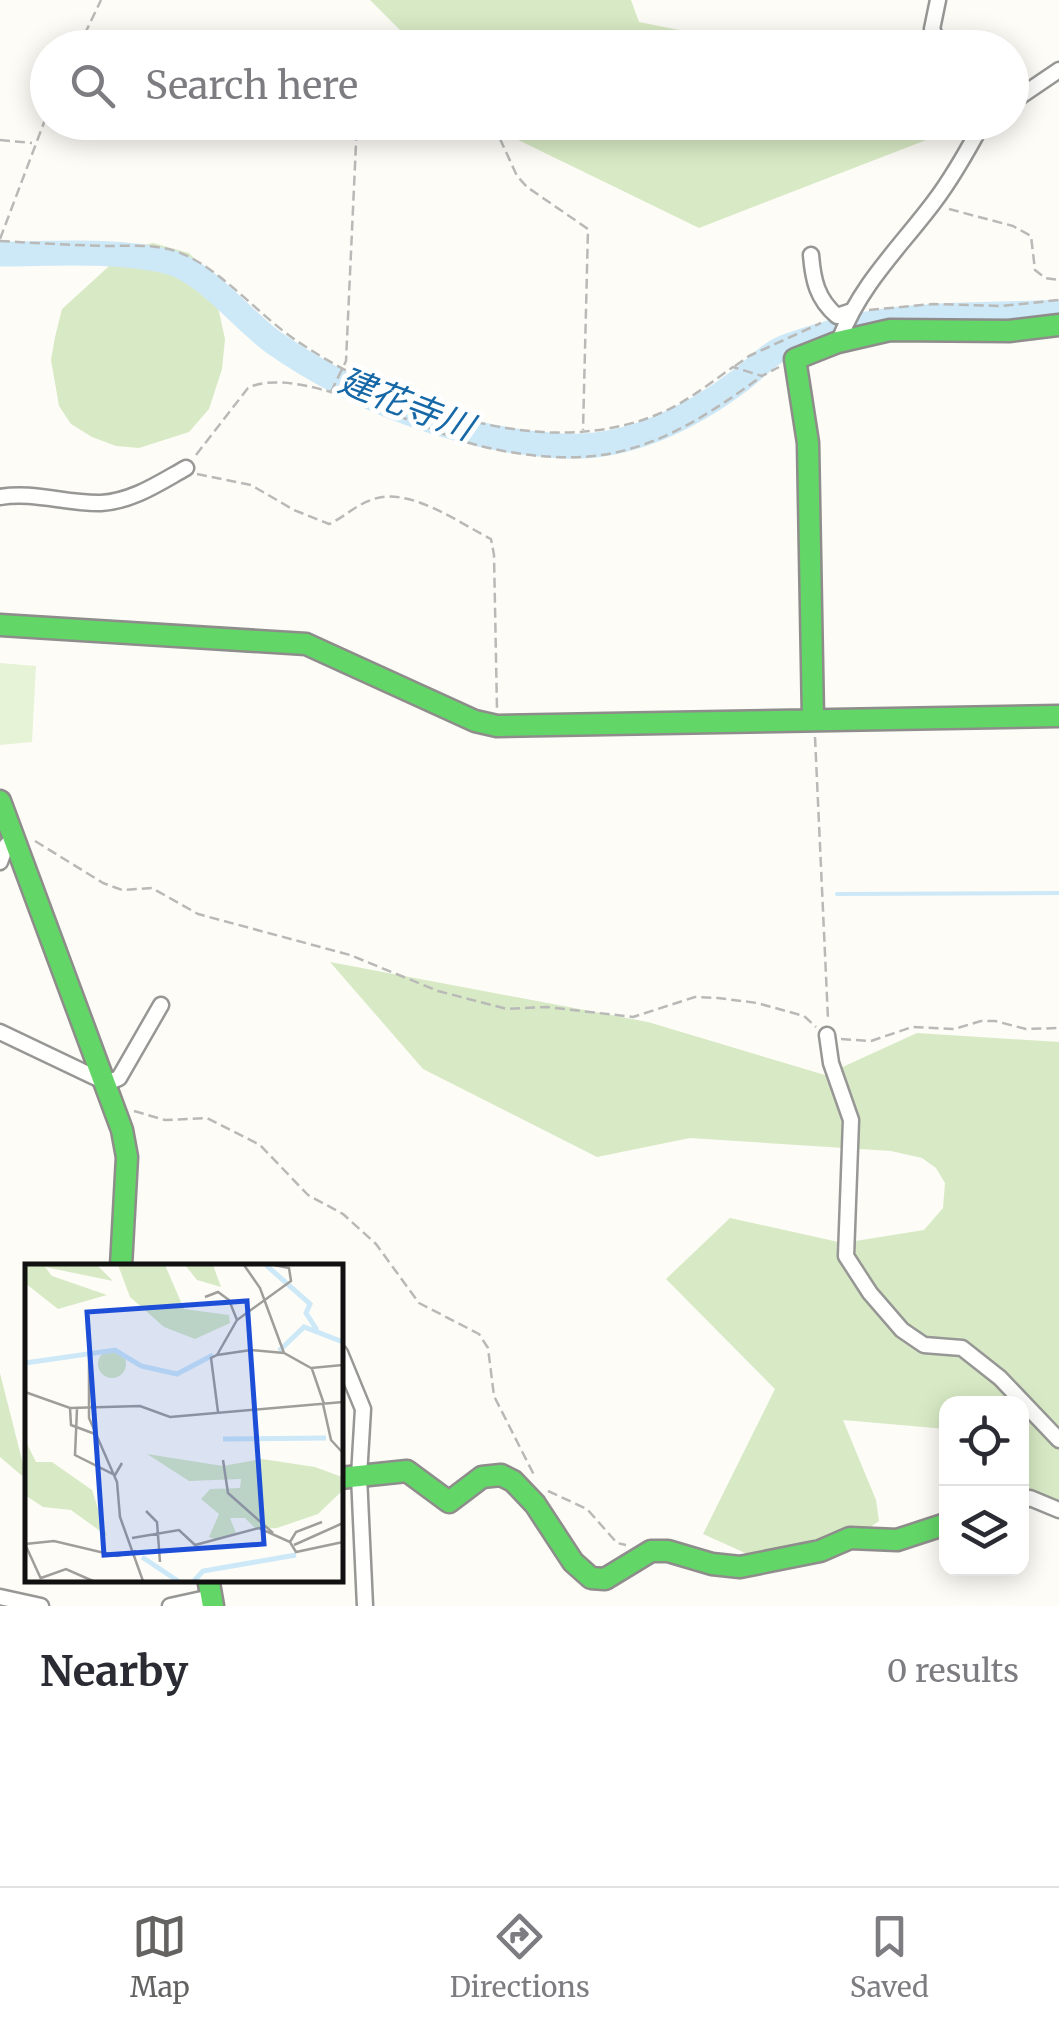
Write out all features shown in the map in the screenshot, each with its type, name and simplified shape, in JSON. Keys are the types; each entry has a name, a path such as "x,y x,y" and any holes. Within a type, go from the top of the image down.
{"street":[{"path":"933,30 938,0"},
{"path":"1029,90 1059,70"},
{"path":"814,719 808,444 794,359 843,324 879,269 934,202 972,140"},
{"path":"811,255 813,283 843,324 890,330 1009,330 1059,324"},
{"path":"0,497 20,494 101,502 132,497 186,468"},
{"path":"0,625 306,644 459,714 497,726 1059,716"},
{"path":"1,807 114,1104 127,1157 120,1264"},
{"path":"0,862 14,837"},
{"path":"107,1084 119,1078 161,1005"},
{"path":"0,1032 107,1084"},
{"path":"826,1036 851,1120 846,1256 870,1293 902,1330 924,1345 962,1348 1000,1378 1059,1440"},
{"path":"342,1358 362,1410 350,1477 365,1606"},
{"path":"350,1477 407,1471 448,1502 478,1478 491,1474 507,1476 531,1498 569,1558 591,1578 605,1579 651,1551 668,1551 740,1568 820,1551 850,1538 897,1540 939,1526"},
{"path":"1029,1498 1059,1510"},
{"path":"170,1606 211,1594"},
{"path":"0,1597 40,1606"}],"path":[{"path":"87,30 101,0"},
{"path":"0,140 34,143"},
{"path":"35,140 0,240 176,251 210,270 294,340 343,370 440,412 500,427 583,432 617,427 658,414 749,356 843,324 933,304 1002,306 1059,300"},
{"path":"331,392 346,361 356,140"},
{"path":"501,140 517,176 528,188 588,229 583,432"},
{"path":"934,202 965,216 1013,226 1032,236 1035,270 1045,278 1059,280"},
{"path":"497,726 491,539 429,508 392,496 371,500 329,524 294,510 251,485 205,477 186,468 248,388 257,384 296,383 360,400 463,441 550,456 583,457 654,442 704,418 762,376 794,359"},
{"path":"734,367 762,376"},
{"path":"814,719 829,1000 826,1036"},
{"path":"14,837 31,838 102,883 122,890 152,888 198,914 350,955 438,990 507,1009 546,1007 633,1017 695,997 718,998 758,1003 804,1016 826,1036 871,1041 912,1027 954,1029 981,1020 1026,1029 1059,1028"},
{"path":"114,1104 165,1120 208,1118 260,1144 308,1195 344,1214 376,1244 419,1303 479,1334 488,1348 494,1396 540,1487 587,1509 617,1544 651,1551"}],"green space":[{"path":"370,0 631,0 639,22 679,30 400,30"},
{"path":"518,140 926,140 699,228"},
{"path":"153,243 189,253 211,275 225,339 222,369 209,409 189,432 139,448 116,446 71,424 59,406 51,360 55,337 62,309 129,248"},
{"path":"0,663 36,666 32,742 0,745"},
{"path":"330,962 648,1022 825,1075 917,1033 1059,1042 1059,1504 1029,1506 1029,1396 939,1396 939,1428 843,1420 876,1500 879,1521 847,1544 754,1557 703,1534 775,1389 666,1279 730,1218 843,1243 924,1230 943,1208 945,1183 936,1168 922,1158 891,1151 690,1138 597,1157 423,1069"},
{"path":"0,1373 25,1478 0,1457"}],"waterway":[{"name":"建花寺川","path":"0,254 105,254 166,261 195,274 273,342 374,399 447,426 561,446 610,443 657,429 722,393 777,351 828,333 913,318 1059,312"},
{"path":"837,894 1059,893"}],"traffic: fast":[{"path":"813,719 808,443 795,359 838,342 890,330 1009,331 1059,325"},
{"path":"0,625 306,644 475,721 497,726 1059,716"},
{"path":"0,801 122,1130 127,1157 121,1264"},
{"path":"342,1478 407,1471 449,1502 482,1477 501,1475 513,1481 535,1504 573,1562 591,1578 605,1579 651,1551 668,1551 712,1564 740,1567 820,1551 850,1538 897,1540 939,1526"},
{"path":"209,1581 213,1606"}]}
